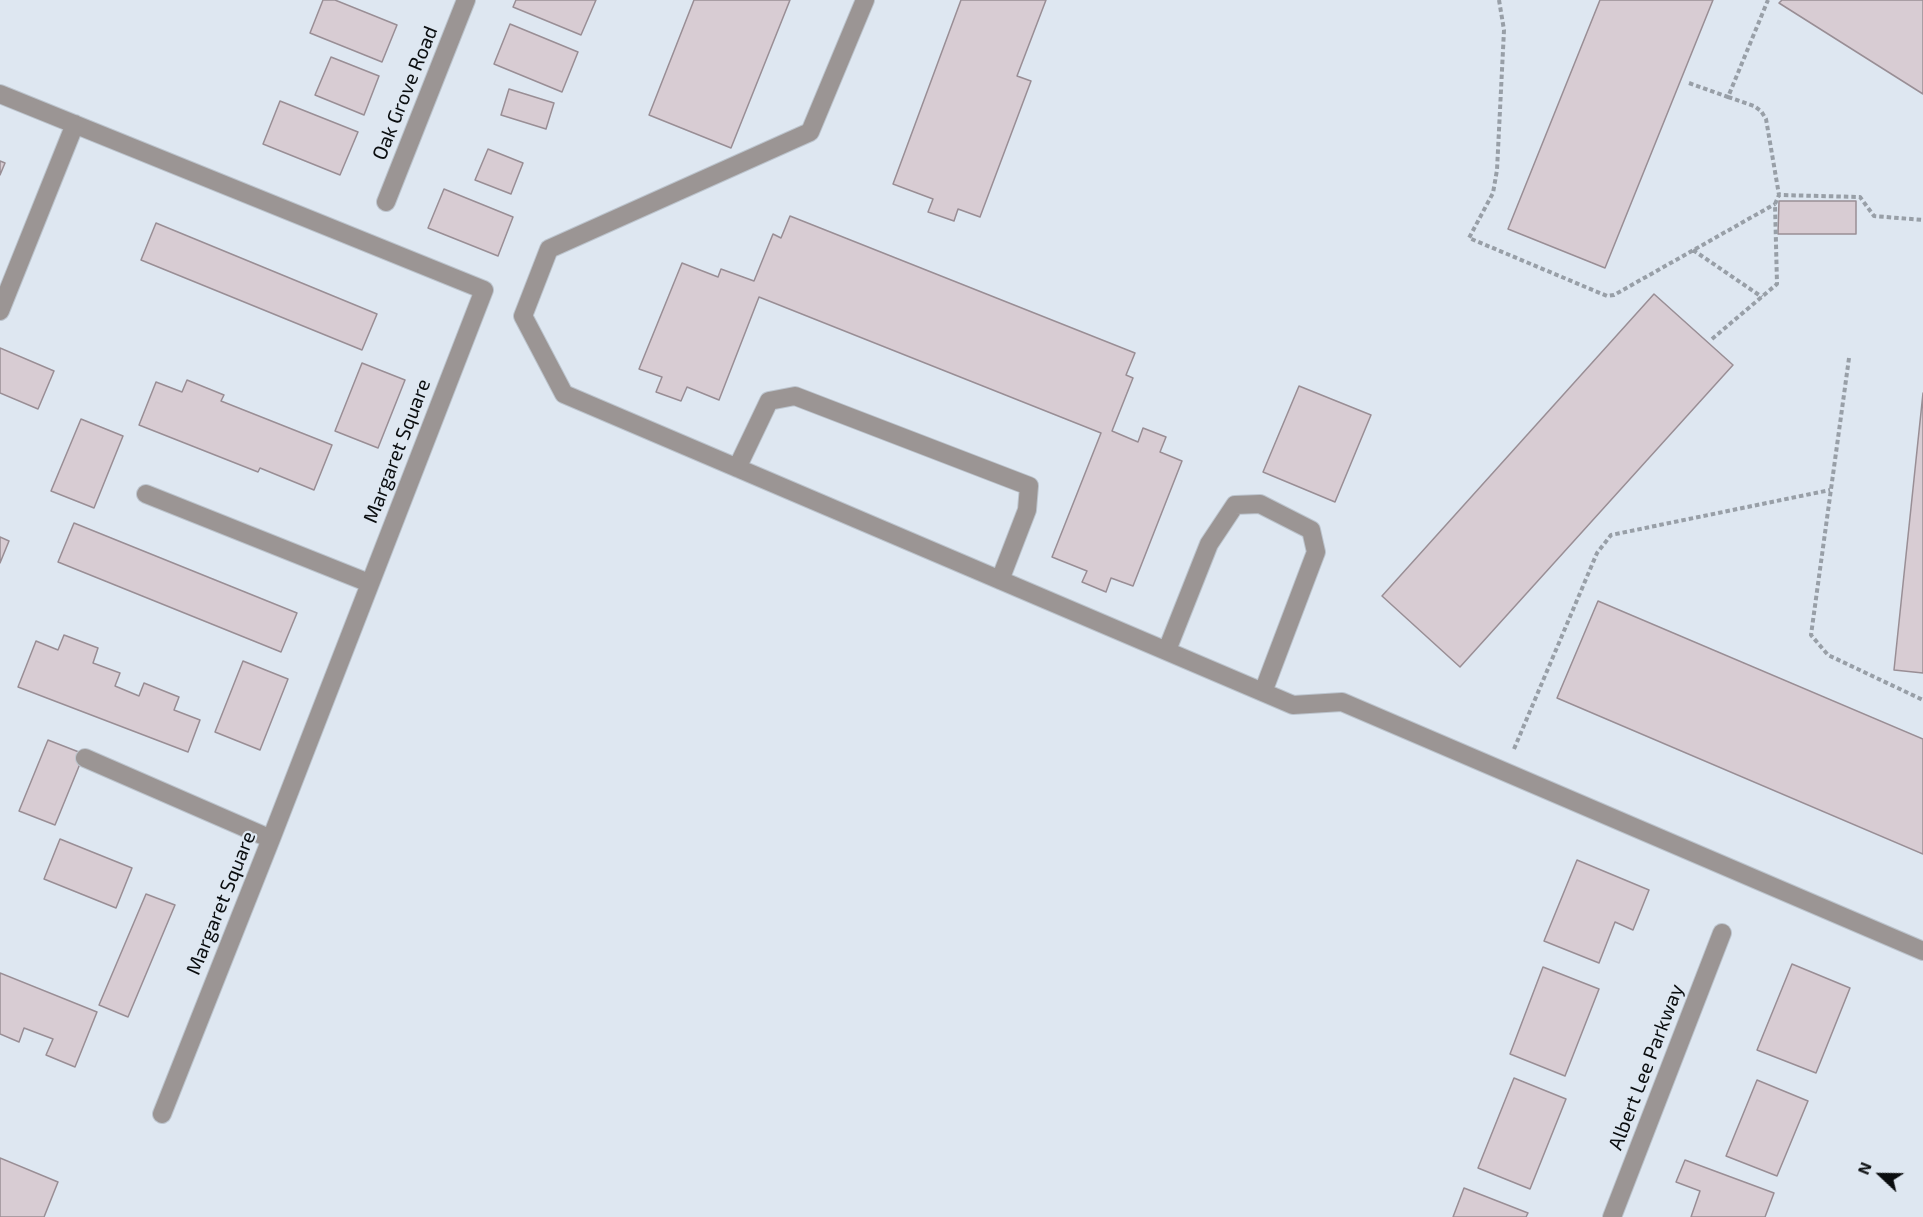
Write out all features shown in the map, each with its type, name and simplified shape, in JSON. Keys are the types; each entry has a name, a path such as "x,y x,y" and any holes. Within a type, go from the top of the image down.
{"street":[{"name":"Oak Grove Road","path":"386,202 466,0"},
{"path":"864,0 810,132 549,249 523,316 564,394 1293,705 1342,702 1923,951"},
{"name":"Margaret Square","path":"0,94 484,290 162,1114"},
{"path":"0,311 75,124"},
{"path":"737,468 769,401 795,396 1029,486 1027,510 1000,580"},
{"path":"146,494 369,583"},
{"path":"1167,650 1209,544 1235,505 1260,504 1311,530 1316,552 1263,692"},
{"path":"85,758 271,839"},
{"name":"Albert Lee Parkway","path":"1612,1217 1722,933"}],"path":[{"path":"1499,0 1504,30 1497,170 1494,192 1468,238 1607,296 1614,295 1775,204"},
{"path":"1728,97 1768,0"},
{"path":"1689,83 1754,106 1761,111 1766,119 1779,195 1775,204 1778,284 1712,339"},
{"path":"1779,195 1860,197 1874,216 1923,220"},
{"path":"1693,250 1762,297"},
{"path":"1849,358 1810,635 1828,655 1923,700"},
{"path":"1505,772 1597,553 1611,535 1830,490"}],"building":[{"path":"323,0 335,0 397,25 382,62 310,33"},
{"path":"516,0 596,0 581,35 513,7"},
{"path":"694,0 790,0 731,148 649,115"},
{"path":"961,0 1046,0 1017,76 1031,81 980,217 958,209 954,221 928,212 933,199 893,184"},
{"path":"1600,0 1713,0 1605,268 1508,229"},
{"path":"1782,0 1923,0 1923,94 1779,3"},
{"path":"510,24 578,52 562,92 494,64"},
{"path":"331,57 379,76 364,115 315,95"},
{"path":"509,89 554,103 546,129 501,115"},
{"path":"280,101 358,132 340,175 263,144"},
{"path":"488,149 523,163 511,194 475,180"},
{"path":"0,161 5,163 0,175"},
{"path":"444,189 513,217 498,256 428,228"},
{"path":"1779,201 1856,201 1856,234 1778,234"},
{"path":"790,216 1135,353 1126,375 1133,378 1112,431 1138,442 1143,428 1166,437 1160,452 1182,461 1133,586 1111,578 1106,592 1082,582 1087,571 1052,557 1101,433 759,297 719,400 687,387 681,401 656,392 662,377 639,369 682,263 718,277 721,269 754,281 773,234 781,238"},
{"path":"156,223 377,314 362,350 141,260"},
{"path":"1654,294 1733,365 1460,667 1382,596"},
{"path":"0,348 54,371 38,409 0,393"},
{"path":"362,363 405,380 378,448 335,431"},
{"path":"187,380 224,395 221,401 332,445 314,490 260,468 258,472 139,425 156,382 182,392"},
{"path":"1299,386 1371,415 1335,502 1263,472"},
{"path":"1923,393 1923,673 1894,670"},
{"path":"81,419 123,436 94,508 51,491"},
{"path":"74,523 297,613 281,652 58,562"},
{"path":"0,537 9,541 0,563"},
{"path":"1598,601 1923,739 1923,854 1557,698"},
{"path":"64,635 98,648 93,663 120,673 115,686 139,696 144,683 179,697 174,710 200,720 188,752 18,687 36,641 58,650"},
{"path":"243,661 288,679 260,750 215,732"},
{"path":"48,740 84,754 55,825 19,811"},
{"path":"60,839 132,868 116,908 44,879"},
{"path":"1577,860 1649,890 1633,930 1615,922 1599,963 1544,941"},
{"path":"146,894 175,905 128,1017 99,1005"},
{"path":"1792,964 1850,988 1816,1073 1757,1050"},
{"path":"1543,967 1599,989 1565,1076 1510,1054"},
{"path":"0,973 97,1012 75,1067 46,1055 53,1039 24,1028 19,1042 0,1034"},
{"path":"1514,1078 1566,1099 1530,1189 1478,1168"},
{"path":"1757,1080 1808,1101 1777,1176 1726,1156"},
{"path":"0,1158 58,1182 44,1217 0,1217"},
{"path":"1685,1160 1774,1193 1765,1217 1691,1217 1700,1191 1676,1182"},
{"path":"1464,1188 1528,1213 1526,1217 1453,1217"}]}
